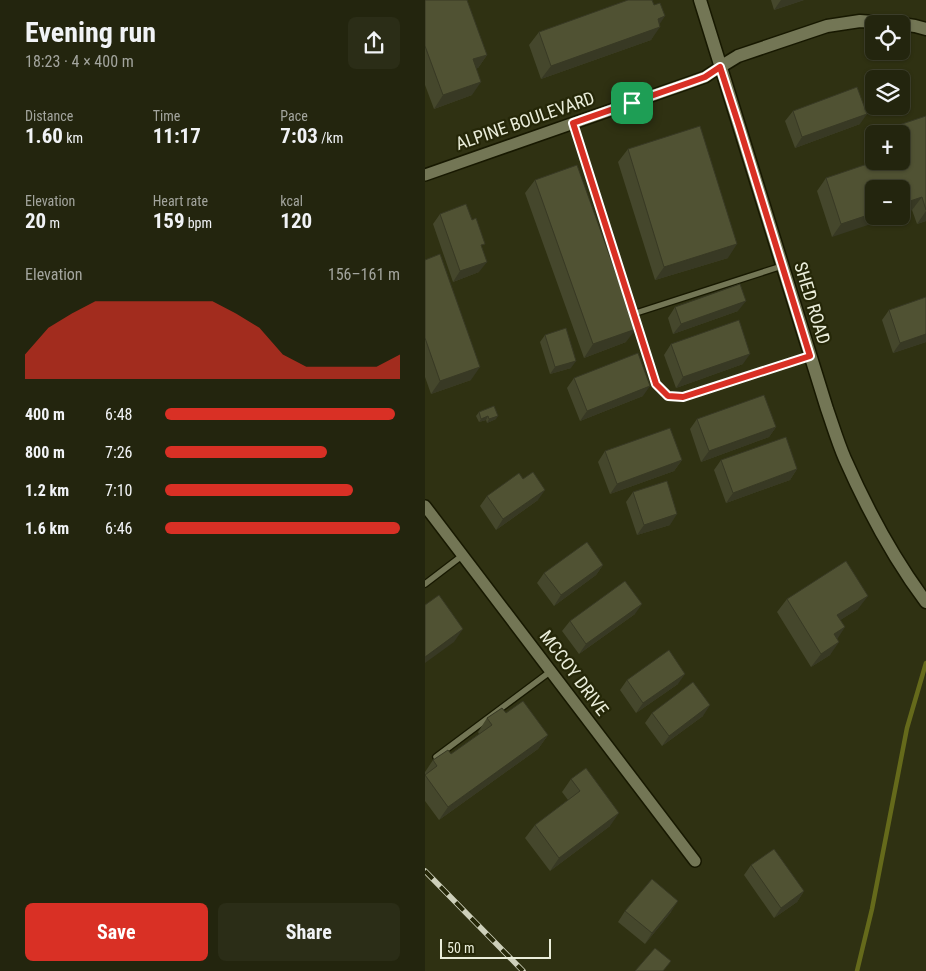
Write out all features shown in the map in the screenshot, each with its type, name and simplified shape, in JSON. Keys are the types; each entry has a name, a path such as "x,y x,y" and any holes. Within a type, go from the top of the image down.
{"street":[{"name":"SHED ROAD","path":"700,0 810,356 844,458 890,550 926,602"},
{"path":"720,67 738,56 827,26 865,21"},
{"path":"910,25 926,29"},
{"name":"ALPINE BOULEVARD","path":"425,175 705,77 720,67"},
{"name":"MCCOY DRIVE","path":"425,506 695,861"}],"lane":[{"path":"573,123 656,384 668,396 683,397 810,356"},
{"path":"633,314 782,266"},
{"path":"425,584 463,555"},
{"path":"437,757 551,671"}],"building":[{"path":"425,0 467,0 487,55 473,59 481,82 443,95 425,46"},
{"path":"628,0 652,0 654,5 660,3 665,16 658,19 660,27 551,66 539,32"},
{"path":"857,87 865,109 865,115 802,137 793,111"},
{"path":"926,116 926,210 922,197 910,201 910,180 865,180 865,216 841,224 826,178 865,165 865,170 910,170 910,125 899,125"},
{"path":"700,126 737,244 664,267 628,149"},
{"path":"577,165 636,329 593,344 535,180"},
{"path":"466,204 472,220 476,218 485,244 481,245 487,262 460,271 440,214"},
{"path":"440,254 480,367 440,381 425,338 425,260"},
{"path":"740,284 746,301 681,324 675,307"},
{"path":"926,297 926,334 900,343 889,310"},
{"path":"739,320 750,354 683,377 671,344"},
{"path":"566,328 576,361 555,367 545,335"},
{"path":"638,353 650,386 587,411 574,378"},
{"path":"764,395 776,427 709,451 697,419"},
{"path":"494,406 498,416 489,419 488,416 481,419 479,412"},
{"path":"670,428 682,460 617,484 605,451"},
{"path":"786,437 797,469 733,493 721,460"},
{"path":"533,472 545,490 503,519 487,496 519,473 523,479"},
{"path":"667,481 677,514 644,525 633,492"},
{"path":"587,542 603,565 561,595 544,573"},
{"path":"846,561 868,596 837,615 845,627 834,634 839,642 821,654 787,599"},
{"path":"625,581 642,604 586,644 570,621"},
{"path":"439,595 463,629 425,657 425,605"},
{"path":"669,650 685,674 643,703 627,680"},
{"path":"693,682 710,705 669,736 652,713"},
{"path":"523,701 548,735 448,807 425,775 437,766 433,760 448,750 451,754 492,725 487,718 502,708 506,713"},
{"path":"586,768 619,813 559,858 535,825 580,791 571,779"},
{"path":"774,849 804,891 781,908 751,865"},
{"path":"652,879 678,901 652,933 625,911"},
{"path":"655,948 671,961 663,971 635,971"}],"waterway":[{"path":"857,971 872,909 907,728 926,663"}],"railway":[{"path":"425,871 523,971"}],"route":[{"path":"720,67 810,356 683,397 668,396 656,384 573,123 632,103 705,77 720,67"}]}
